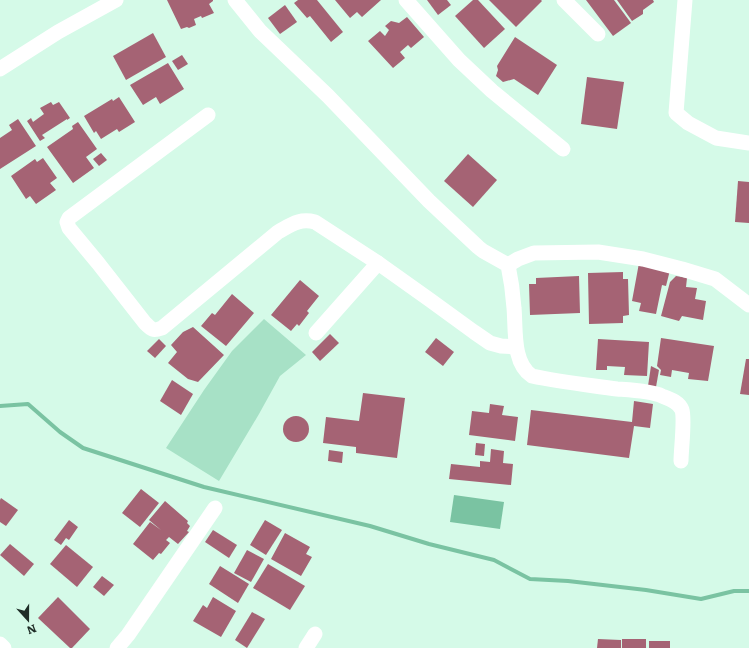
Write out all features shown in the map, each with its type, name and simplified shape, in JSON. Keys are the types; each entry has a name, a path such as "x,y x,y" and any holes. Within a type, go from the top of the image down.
{"street":[{"path":"0,69 58,32 116,0"},
{"path":"235,0 260,31 328,96 429,201 483,251 508,265 512,281 516,347 524,368 529,374 560,382 661,395 679,404 683,418 681,462"},
{"path":"406,0 458,60 492,92 563,148"},
{"path":"564,0 598,34"},
{"path":"685,0 676,113 688,123 716,138 749,143"},
{"path":"208,115 69,218 67,222 69,228 151,329 156,330 162,328 278,232 296,222 308,220 315,222 378,263 464,326 490,343 501,346 516,347"},
{"path":"508,265 518,258 534,253 598,252 643,259 715,279 749,305"},
{"path":"316,333 378,263"},
{"path":"117,648 128,635 215,508"},
{"path":"306,648 315,634"},
{"path":"0,644 4,648"}],"shaded area":[{"path":"264,319 306,355 280,376 219,481 166,448 204,390 232,351"},
{"path":"454,495 504,502 500,529 450,522"}],"building":[{"path":"167,0 213,0 209,4 214,13 202,18 201,16 194,19 196,25 181,29"},
{"path":"298,0 317,0 343,32 331,42 310,16 307,18 294,3"},
{"path":"335,0 381,0 362,17 357,12 350,18"},
{"path":"427,0 447,0 451,5 438,15"},
{"path":"473,0 478,0 505,29 484,48 455,16"},
{"path":"489,0 541,0 542,1 516,27"},
{"path":"586,0 614,0 631,23 613,36"},
{"path":"617,0 653,0 654,2 643,10 643,14 632,21"},
{"path":"285,5 297,22 280,34 268,18"},
{"path":"407,17 424,37 411,48 408,45 400,52 405,58 393,68 368,41 380,31 385,36 389,30 385,26 391,21 399,23"},
{"path":"153,33 166,57 126,80 113,56"},
{"path":"515,37 557,65 538,95 514,79 503,82 496,76 498,70 497,66"},
{"path":"182,55 188,64 178,70 172,61"},
{"path":"168,63 184,89 160,104 156,97 143,105 130,85"},
{"path":"587,77 624,82 617,129 581,124"},
{"path":"119,97 135,122 119,132 117,129 101,139 96,131 94,133 84,116 112,99 113,101"},
{"path":"51,102 53,105 59,102 70,118 42,135 45,138 40,141 27,121 31,118 33,122 44,114 40,108"},
{"path":"18,119 36,146 0,169 0,138 12,130 9,125"},
{"path":"78,122 97,149 86,157 94,168 73,183 47,147 73,129 72,126"},
{"path":"101,153 107,160 99,166 93,159"},
{"path":"468,154 497,180 473,207 444,181"},
{"path":"43,158 57,178 50,183 56,190 36,204 30,196 26,199 11,176 35,159 37,162"},
{"path":"738,181 749,182 749,223 735,222"},
{"path":"639,263 670,270 666,286 662,285 656,314 639,311 641,303 632,301"},
{"path":"623,272 623,279 628,279 629,315 623,316 623,323 589,324 588,273"},
{"path":"579,276 580,313 530,315 529,284 536,284 536,278"},
{"path":"676,276 687,278 686,287 697,288 695,299 706,301 703,320 682,316 679,321 661,316 670,282"},
{"path":"300,280 319,296 307,311 309,313 299,326 297,324 291,331 271,315"},
{"path":"232,294 254,313 226,346 201,326 212,313 215,315"},
{"path":"193,327 224,355 198,382 188,379 168,363 177,352 171,345 183,332"},
{"path":"330,334 339,343 320,361 312,352"},
{"path":"436,338 454,352 443,366 425,352"},
{"path":"661,338 714,346 708,381 688,379 689,373 672,370 671,377 660,375 661,370 657,366"},
{"path":"159,339 166,346 155,358 147,351"},
{"path":"598,339 649,342 647,376 624,375 625,367 607,366 607,370 596,370"},
{"path":"746,359 749,359 749,395 740,394"},
{"path":"651,366 659,370 656,387 648,386"},
{"path":"172,380 193,394 181,415 160,401"},
{"path":"363,393 405,398 397,458 356,453 356,447 323,443 326,417 359,421"},
{"path":"634,401 653,404 650,428 634,426 629,458 527,445 531,410 632,422"},
{"path":"490,404 504,406 502,415 518,417 515,441 469,435 472,411 489,413"},
{"path":"296,416 305,420 309,429 305,438 296,442 287,438 283,429 287,420"},
{"path":"476,443 485,444 484,456 475,455"},
{"path":"491,449 504,451 503,463 513,464 511,485 449,479 451,464 480,467 480,461 490,462"},
{"path":"329,450 343,452 342,463 328,461"},
{"path":"141,489 159,503 140,527 122,513"},
{"path":"1,498 18,510 6,526 0,522"},
{"path":"165,501 188,521 187,523 190,526 187,531 189,532 178,544 169,537 166,540 170,543 161,554 159,553 153,560 133,544 150,522 161,530 149,520"},
{"path":"69,520 78,527 69,540 66,538 61,545 54,540"},
{"path":"265,520 282,530 266,555 250,545"},
{"path":"213,530 237,545 229,558 205,542"},
{"path":"285,533 310,547 306,554 312,557 301,576 271,559"},
{"path":"10,544 34,564 24,576 0,555"},
{"path":"66,545 93,567 77,587 50,564"},
{"path":"247,550 264,559 251,582 234,573"},
{"path":"268,564 305,586 290,610 253,588"},
{"path":"220,566 249,584 238,603 209,584"},
{"path":"102,576 114,585 104,596 93,587"},
{"path":"58,597 90,629 72,648 70,648 38,618"},
{"path":"213,597 236,611 221,637 193,621 203,605 207,608"},
{"path":"252,612 265,619 247,648 235,640"},
{"path":"598,639 621,640 621,648 597,648"},
{"path":"622,639 646,639 646,648 622,648"},
{"path":"649,641 670,641 670,648 649,648"}],"waterway":[{"path":"0,406 28,404 60,432 83,448 204,487 370,526 429,544 494,560 530,579 568,581 646,590 701,599 734,591 749,591"}]}
